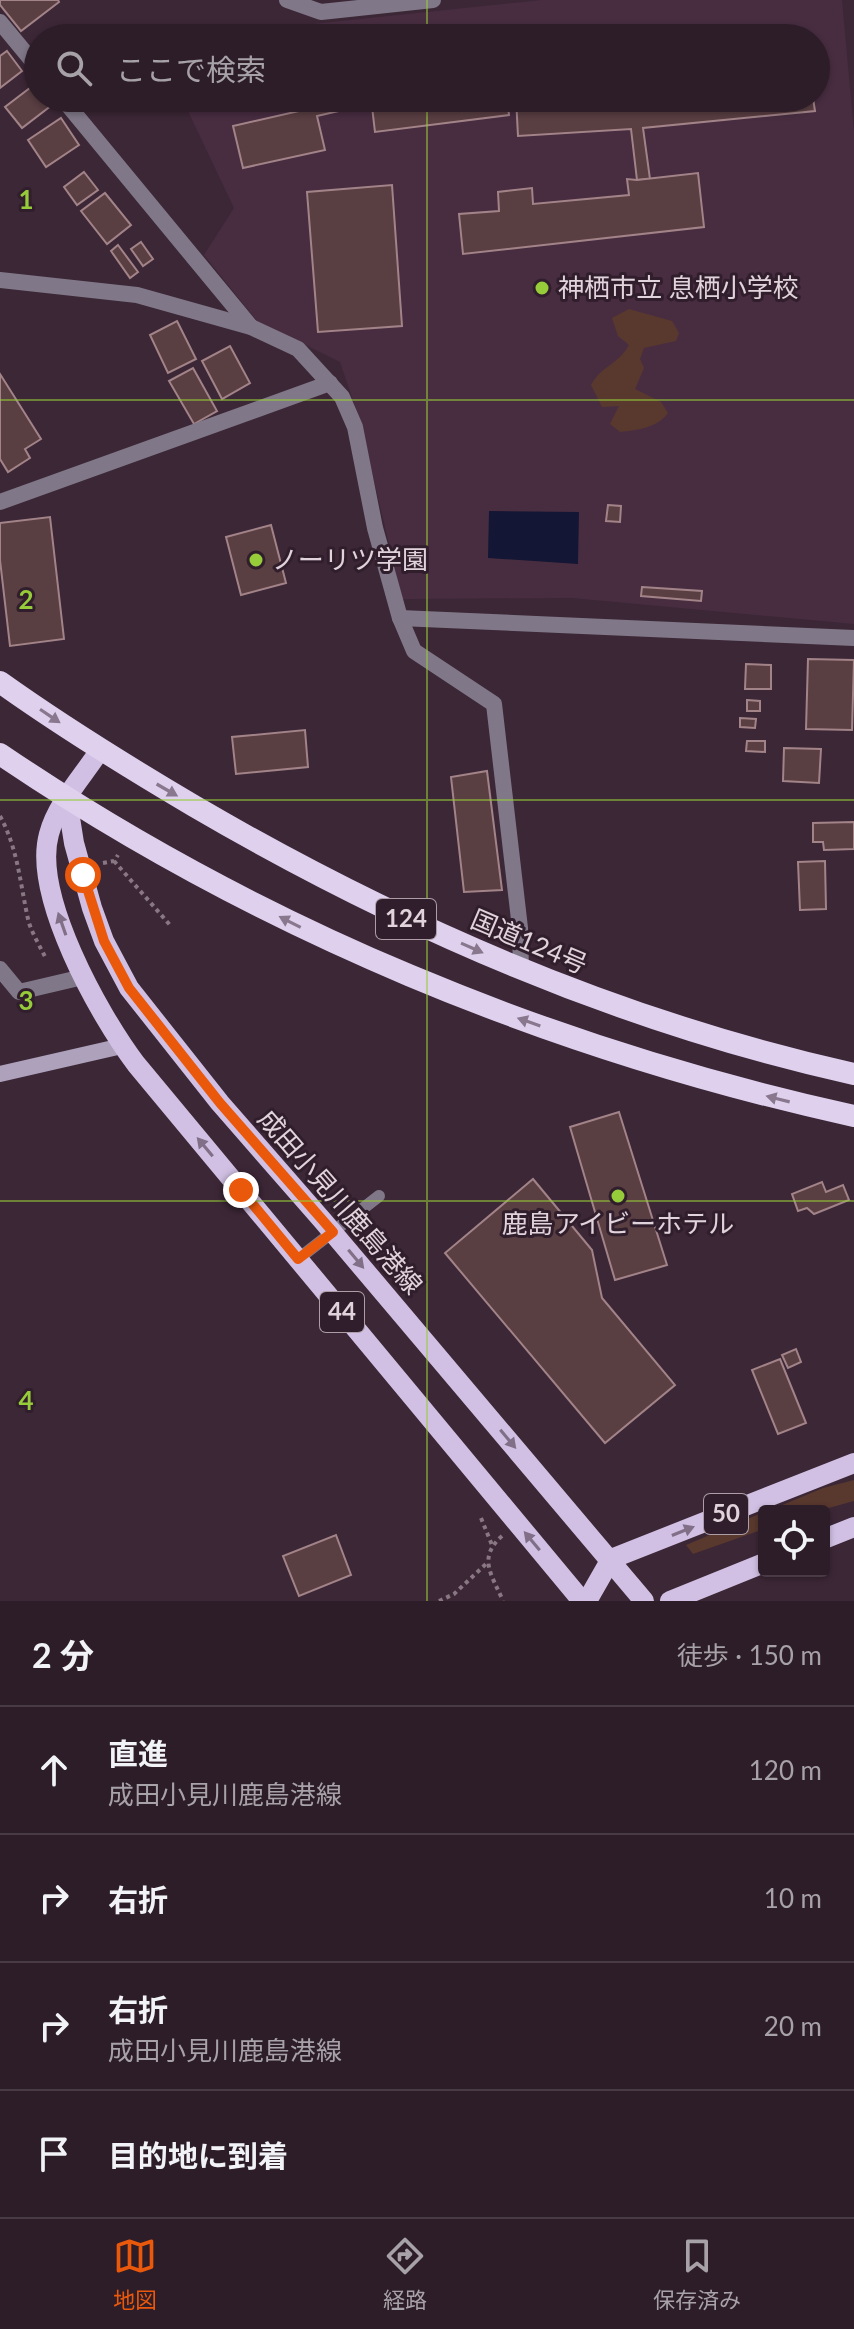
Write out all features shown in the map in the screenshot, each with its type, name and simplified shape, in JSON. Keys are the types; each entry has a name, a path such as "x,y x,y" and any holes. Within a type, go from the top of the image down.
{"highway":[{"name":"国道124号","path":"0,682 100,750 334,884 521,970 583,995 733,1044 854,1074"},
{"name":"124","path":"0,754 67,799 227,890 313,934 417,979 508,1015 622,1053 717,1082 854,1116"}],"main road":[{"name":"44","path":"100,750 51,827 47,856 56,905 83,977 122,1046 584,1601"},
{"name":"成田小見川鹿島港線","path":"67,799 74,843 92,908 123,978 220,1103 333,1232 644,1601"},
{"path":"0,1074 122,1046"},
{"name":"50","path":"611,1559 854,1463"},
{"path":"830,1537 854,1527"},
{"path":"584,1601 611,1559"},
{"name":"50","path":"670,1601 758,1565"}],"street":[{"path":"287,0 321,12 433,0"},
{"path":"0,22 24,51"},
{"path":"74,112 251,327"},
{"path":"0,280 137,295 251,327 298,349 342,397 355,427 375,528 400,618 414,651 494,704 520,928 521,970"},
{"path":"0,502 330,383"},
{"path":"400,618 854,638"},
{"path":"0,969 19,992 83,977"}],"lane":[{"path":"298,1259 379,1196"}],"path":[{"path":"0,816 9,833 22,877 29,922 46,959"},
{"path":"114,861 170,925"},
{"path":"439,1601 454,1594 487,1563"}],"shaded area":[{"name":"神栖市立 息栖小学校","path":"542,0 842,0 854,132 854,624 572,598 402,599 360,421 340,362 257,321 204,255 234,208 188,112 830,112 830,24 313,24"},
{"path":"629,309 672,321 679,333 676,341 644,348 640,359 644,368 635,389 661,402 668,413 653,425 620,432 610,424 619,406 602,407 591,385 629,345 618,336 612,318"},
{"path":"489,511 579,512 578,564 488,558"},
{"path":"854,1480 854,1501 830,1508 830,1505 782,1505 823,1488"},
{"path":"758,1515 758,1531 693,1554 686,1545"}],"building":[{"path":"0,0 59,2 30,24 24,24 21,31 0,5"},
{"path":"7,51 22,71 0,88 0,56"},
{"path":"24,92 24,112 43,112 22,128 5,107"},
{"path":"294,112 334,112 317,116 325,150 243,168 233,126"},
{"path":"373,112 509,112 509,115 375,132"},
{"path":"517,112 805,112 643,128 650,179 637,180 631,129 518,136"},
{"path":"61,118 79,145 46,167 28,140"},
{"path":"84,172 98,190 77,205 64,187"},
{"path":"698,173 704,227 463,254 459,214 499,211 498,192 532,188 533,204 629,195 627,179"},
{"path":"392,185 402,326 318,332 307,192"},
{"path":"105,193 131,225 107,244 81,211"},
{"path":"141,242 153,259 143,266 131,249"},
{"path":"118,245 138,272 130,278 111,251"},
{"path":"177,321 196,359 168,373 150,335"},
{"path":"230,346 250,383 222,399 202,361"},
{"path":"193,368 217,411 194,424 169,381"},
{"path":"0,374 41,439 25,449 30,458 8,472 0,459"},
{"path":"608,505 621,506 620,522 606,521"},
{"path":"50,517 64,639 10,646 0,560 0,523"},
{"name":"ノーリツ学園","path":"271,525 286,583 241,595 226,537"},
{"path":"642,587 702,591 701,601 641,596"},
{"path":"808,659 854,660 852,730 806,729"},
{"path":"746,664 771,665 771,689 745,689"},
{"path":"747,700 760,701 760,711 747,711"},
{"path":"740,718 756,719 755,728 740,727"},
{"path":"305,730 308,767 236,774 232,737"},
{"path":"747,741 765,741 765,752 746,751"},
{"path":"784,748 821,749 819,783 783,781"},
{"path":"487,771 502,890 464,892 451,777"},
{"path":"854,822 854,849 824,850 823,842 813,842 813,823"},
{"path":"825,861 826,909 800,910 798,862"},
{"name":"鹿島アイビーホテル","path":"619,1112 667,1265 615,1280 570,1127"},
{"path":"533,1179 592,1250 602,1298 675,1385 605,1443 445,1253"},
{"path":"822,1182 826,1192 843,1185 849,1200 814,1214 807,1208 798,1211 792,1194"},
{"path":"796,1349 801,1362 788,1368 782,1355"},
{"path":"780,1359 806,1423 778,1434 752,1370"},
{"path":"336,1535 351,1575 299,1596 283,1556"}],"place":[{"name":"神栖市立 息栖小学校","path":"542,288"},
{"name":"ノーリツ学園","path":"256,560"},
{"name":"鹿島アイビーホテル","path":"618,1196"}],"route":[{"path":"83,875 104,941 129,988 220,1103 333,1232 298,1259 241,1190"}]}
